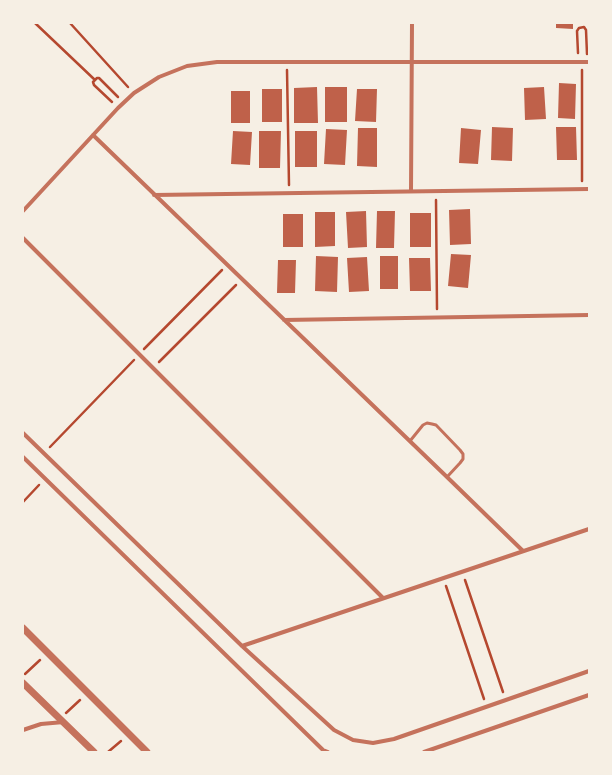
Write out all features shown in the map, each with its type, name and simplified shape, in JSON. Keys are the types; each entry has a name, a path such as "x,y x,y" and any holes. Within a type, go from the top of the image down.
{"street":[{"path":"411,191 412,23"},
{"path":"23,211 118,108 134,93 159,77 187,66 217,62 588,62"},
{"path":"93,135 523,551"},
{"path":"154,195 589,189"},
{"path":"23,238 383,598"},
{"path":"284,320 589,315"},
{"path":"23,433 242,646 334,730 353,740 373,743 394,739 589,671"},
{"path":"23,457 323,750 328,752"},
{"path":"242,646 589,529"},
{"path":"23,628 147,752"},
{"path":"23,683 94,752"},
{"path":"424,752 589,695"},
{"path":"23,730 41,724 62,721"}],"lane":[{"path":"410,441 423,425 436,425 463,454 463,459 448,477"}],"path":[{"path":"35,23 95,80"},
{"path":"70,23 134,93"},
{"path":"581,23 581,27 578,28 577,31 580,62 582,189"},
{"path":"581,27 586,29 588,62"},
{"path":"287,62 289,193"},
{"path":"95,80 100,78 124,103"},
{"path":"95,80 93,82 94,85 118,108"},
{"path":"436,191 438,317"},
{"path":"153,368 242,279"},
{"path":"23,502 46,479"},
{"path":"462,572 506,700"},
{"path":"443,578 487,707"},
{"path":"23,675 48,653"},
{"path":"62,721 88,693"},
{"path":"108,752 129,734"}],"building":[{"path":"556,23 573,23 573,29 556,28"},
{"path":"559,83 576,84 575,119 558,118"},
{"path":"317,87 318,123 294,123 294,88"},
{"path":"325,87 347,87 347,122 325,122"},
{"path":"544,87 546,119 525,120 524,88"},
{"path":"262,89 282,89 282,122 262,122"},
{"path":"357,89 377,89 376,122 355,121"},
{"path":"231,91 250,91 250,123 231,123"},
{"path":"492,127 513,128 512,161 491,160"},
{"path":"556,127 576,127 577,160 557,160"},
{"path":"358,128 377,128 377,167 357,166"},
{"path":"461,128 481,130 478,164 459,163"},
{"path":"326,129 347,130 345,165 324,164"},
{"path":"233,131 252,132 250,165 231,164"},
{"path":"259,131 281,131 280,168 259,168"},
{"path":"295,131 317,131 317,167 295,167"},
{"path":"470,209 471,244 450,245 449,210"},
{"path":"366,211 367,247 348,248 346,212"},
{"path":"377,211 395,211 394,248 376,248"},
{"path":"315,212 335,212 335,246 315,247"},
{"path":"410,213 431,213 431,247 410,247"},
{"path":"283,214 303,214 303,247 283,247"},
{"path":"451,254 471,255 468,288 448,286"},
{"path":"316,256 338,257 337,292 315,291"},
{"path":"380,256 398,256 398,289 380,289"},
{"path":"367,257 369,291 349,292 347,258"},
{"path":"409,258 430,258 431,291 410,291"},
{"path":"278,260 296,260 295,293 277,293"}]}
